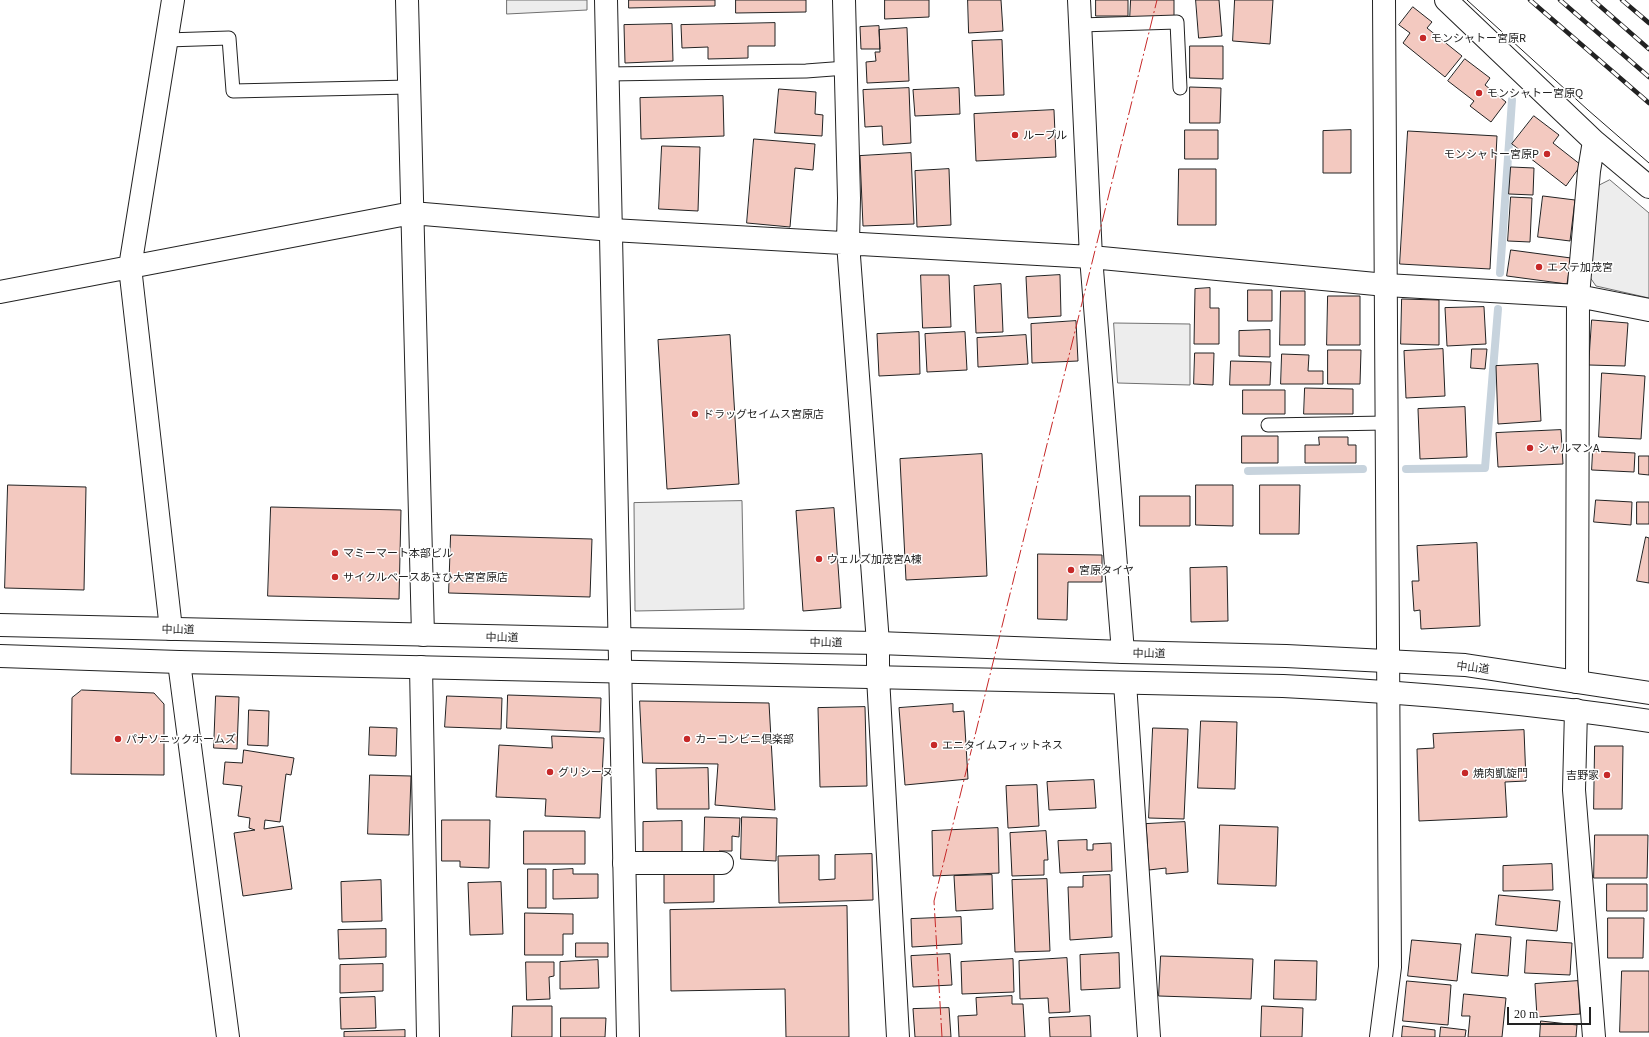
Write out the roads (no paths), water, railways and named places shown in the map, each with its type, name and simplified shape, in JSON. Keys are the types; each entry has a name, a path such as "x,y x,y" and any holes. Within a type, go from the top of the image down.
{"main road":[{"path":"171,629 130,267 173,0"},
{"path":"407,0 423,635"},
{"path":"606,0 628,1037"},
{"path":"844,0 849,198 848,243 878,643 878,677 898,1037"},
{"path":"1079,0 1091,257 1123,652"},
{"path":"1446,0 1594,141 1649,187"},
{"path":"1381,3 1386,285 1387,662 1390,967 1381,1037"},
{"path":"1577,682 1578,296 1589,171 1594,141"},
{"path":"0,292 412,212 612,230 1091,257 1386,285 1578,296 1649,310"},
{"name":"中山道","path":"0,625 619,640 878,643 1286,656 1466,665 1649,693"},
{"path":"0,656 179,662 1283,686 1388,691 1576,710 1649,721"},
{"path":"179,662 228,1037"},
{"path":"421,667 428,1037"},
{"path":"1125,682 1150,1037"},
{"path":"1576,710 1574,790 1594,1037"},
{"path":"624,863 722,863"}],"lane":[{"path":"1080,25 1177,22 1180,88"},
{"path":"167,40 230,38 233,91 409,86"},
{"path":"608,74 806,71 846,68"},
{"path":"1268,426 1386,423"}],"waterway":[{"path":"1500,273 1512,100"},
{"path":"1406,469 1485,468 1498,309"},
{"path":"1248,471 1363,469"}],"tram line":[{"path":"1467,0 1588,110 1649,163"}],"railway":[{"path":"1530,0 1649,103"},
{"path":"1560,0 1649,77"},
{"path":"1593,0 1649,49"},
{"path":"1622,0 1649,23"}],"place":[{"name":"モンシャトー宮原R","path":"1423,38"},
{"name":"モンシャトー宮原Q","path":"1479,93"},
{"name":"ルーブル","path":"1015,135"},
{"name":"モンシャトー宮原P","path":"1547,154"},
{"name":"エステ加茂宮","path":"1539,267"},
{"name":"ドラッグセイムス宮原店","path":"695,414"},
{"name":"シャルマンA","path":"1530,448"},
{"name":"マミーマート本部ビル","path":"335,553"},
{"name":"ウェルズ加茂宮A棟","path":"819,559"},
{"name":"宮原タイヤ","path":"1071,570"},
{"name":"サイクルベースあさひ大宮宮原店","path":"335,577"},
{"name":"パナソニックホームズ","path":"118,739"},
{"name":"カーコンビニ倶楽部","path":"687,739"},
{"name":"エニタイムフィットネス","path":"934,745"},
{"name":"グリシーヌ","path":"550,772"},
{"name":"焼肉凱旋門","path":"1465,773"},
{"name":"吉野家","path":"1607,775"}]}
